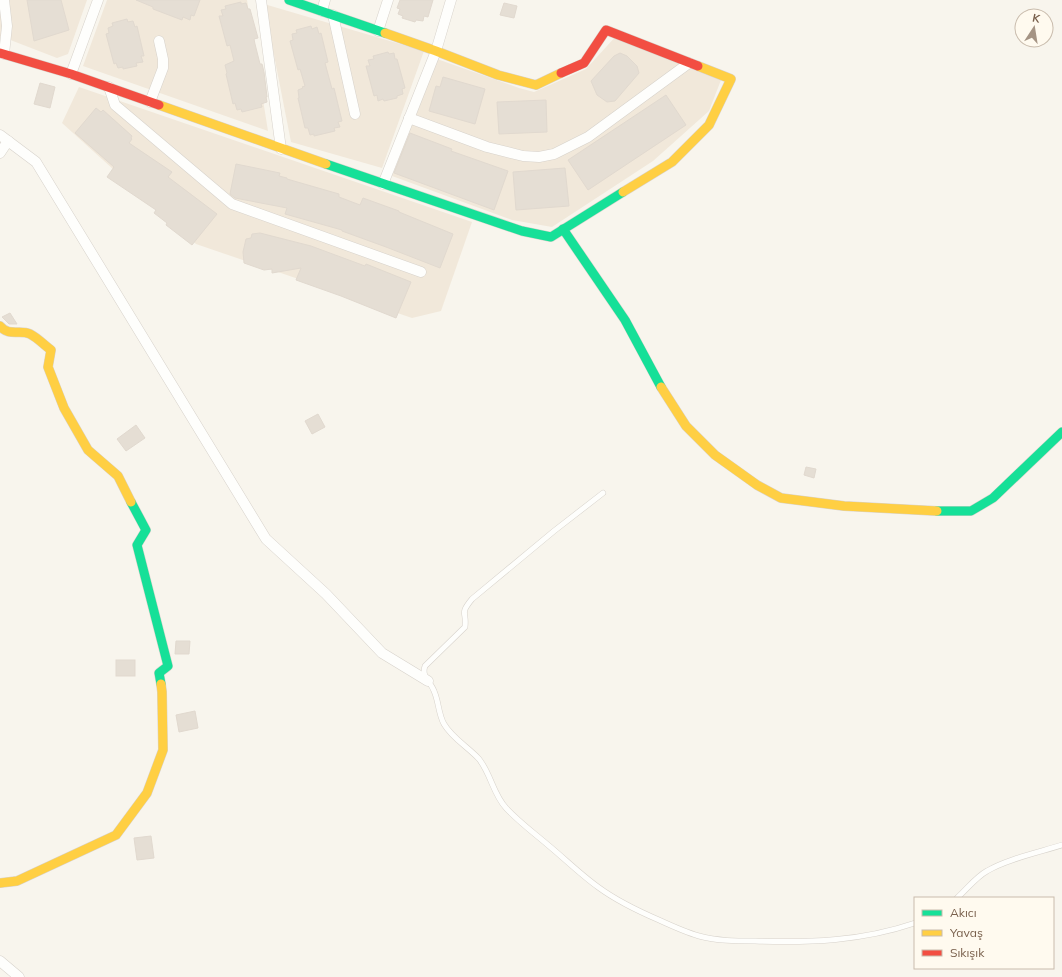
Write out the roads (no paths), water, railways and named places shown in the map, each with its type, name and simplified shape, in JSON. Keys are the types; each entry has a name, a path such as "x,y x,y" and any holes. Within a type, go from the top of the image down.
{"street":[{"path":"4,0 7,26 2,53 109,87 281,149 522,231 551,237 672,162 709,125 731,79 606,30 584,63 536,85 498,75 436,51 289,0"},
{"path":"71,74 98,0"},
{"path":"261,0 281,149"},
{"path":"322,11 325,0"},
{"path":"378,31 388,0"},
{"path":"383,184 436,51 451,0"},
{"path":"333,15 355,114"},
{"path":"150,102 163,68 164,59 159,41"},
{"path":"409,118 487,147 522,156 539,158 554,154 588,137 689,63"},
{"path":"109,87 115,105 232,204 421,272"},
{"path":"0,135 36,162 266,539 326,594 382,653 428,682"},
{"path":"0,153 8,141"},
{"path":"563,229 624,320 663,390 686,426 715,455 757,485 781,498 844,506 933,511 971,511 993,498 1062,432"},
{"path":"0,326 2,330 10,333 29,333 51,350 48,368 64,408 88,450 118,476 146,530 137,545 168,666 159,673 162,692 163,750 147,793 116,835 17,881 0,883"},
{"path":"0,960 19,977"}],"lane":[{"path":"603,493 583,507 472,599 465,608 463,615 466,621 465,627 425,666 423,671 428,682 434,689 438,708 444,725 483,765 496,794 504,806 516,819 598,887 628,906 683,931 715,940 796,943 858,937 914,923"},
{"path":"958,897 987,871 1062,845"}]}
